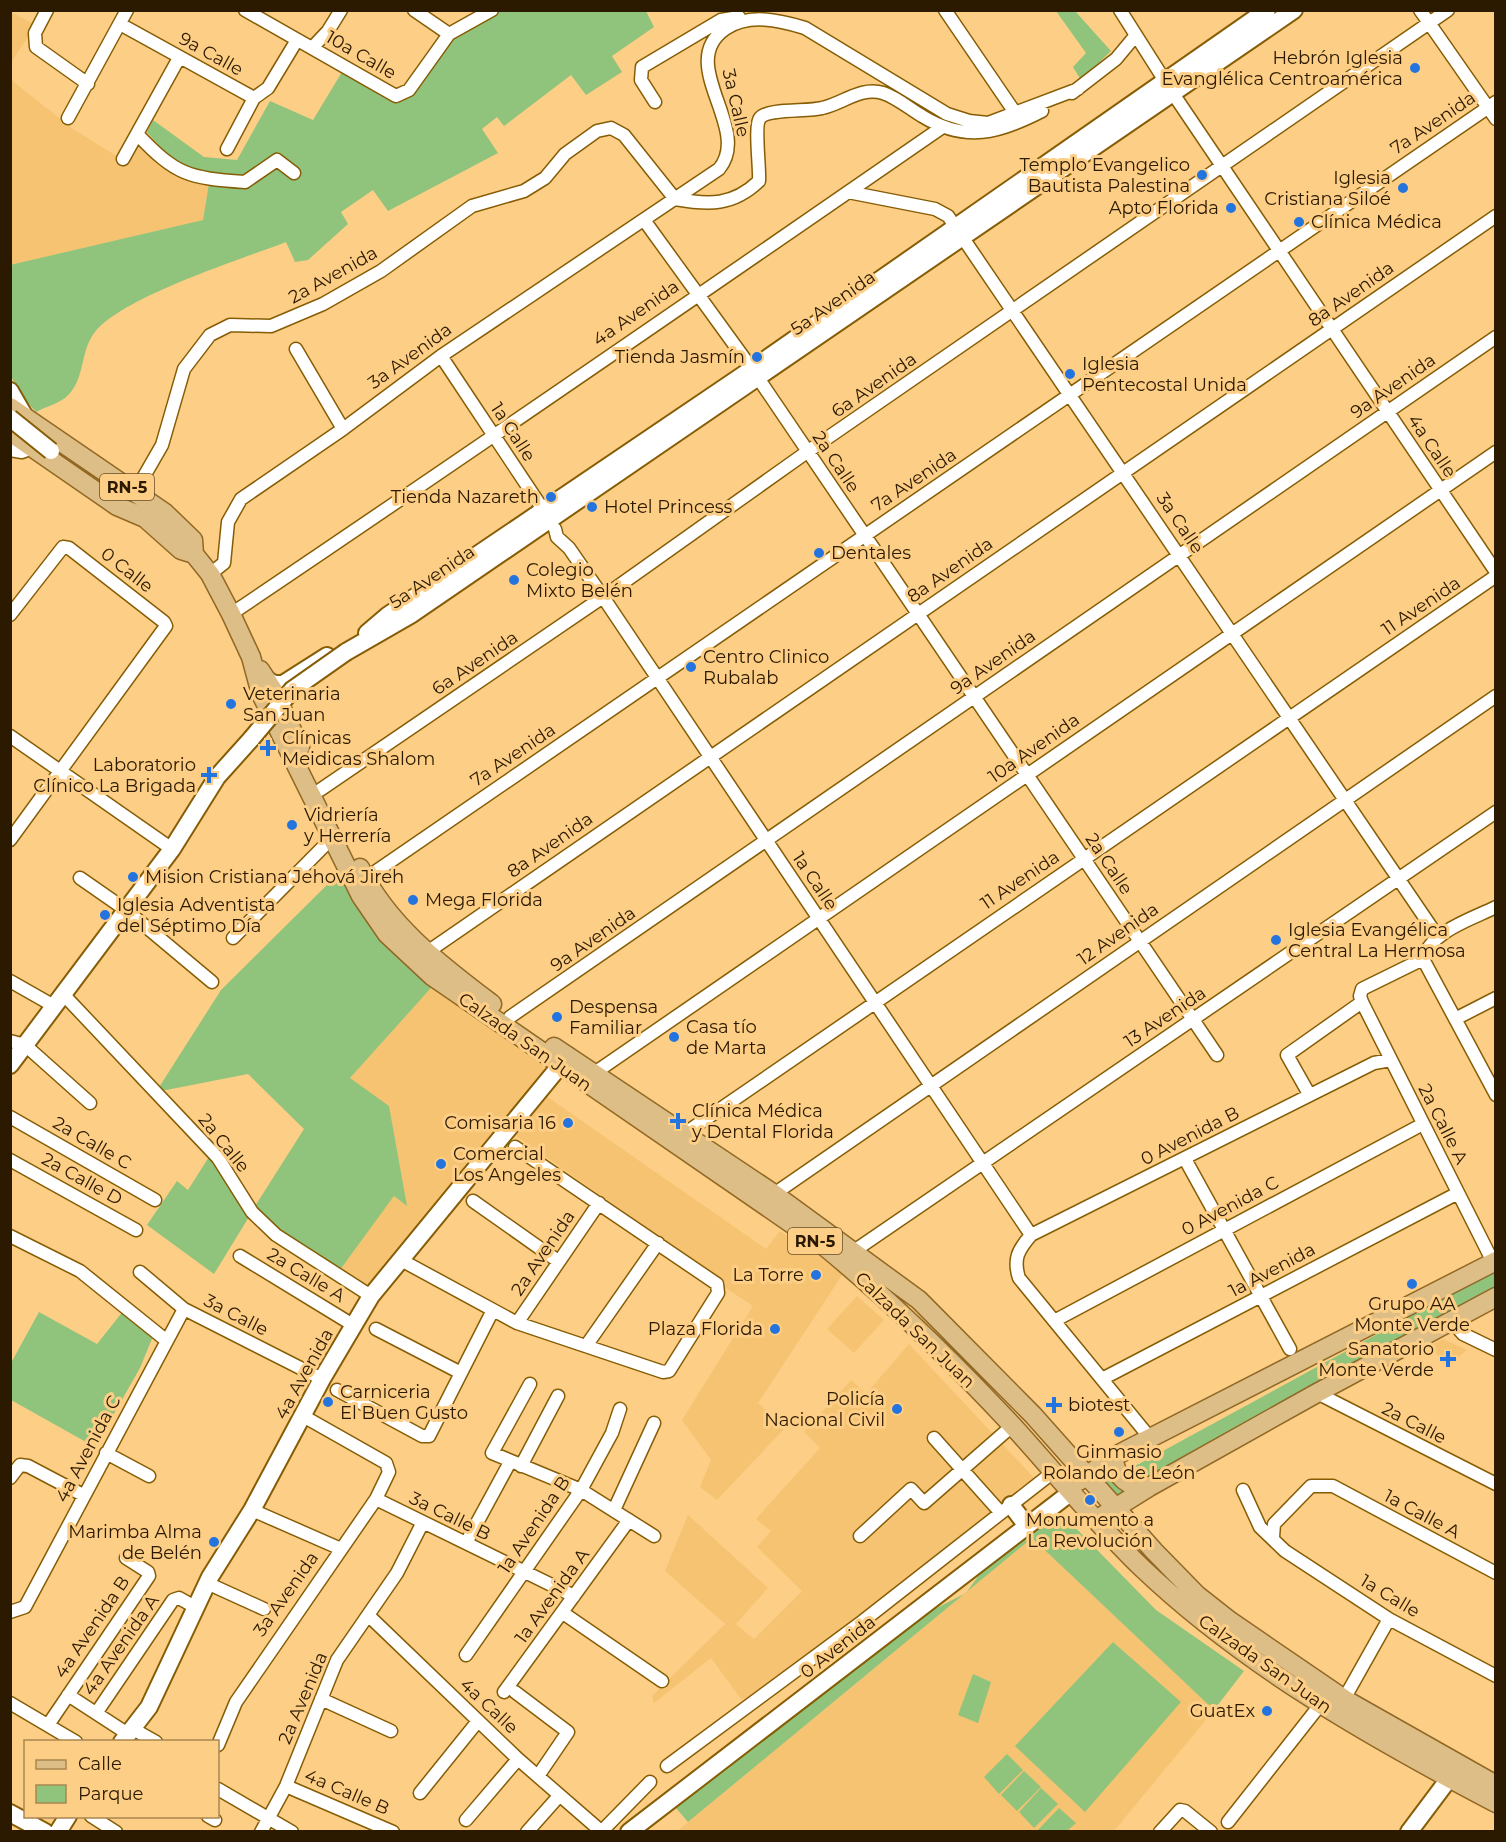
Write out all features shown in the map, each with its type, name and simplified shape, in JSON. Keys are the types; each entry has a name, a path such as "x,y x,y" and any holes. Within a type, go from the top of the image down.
{"main road":[{"name":"5a Avenida","path":"10,1065 18,1043 58,1000 172,849 217,777 297,686 391,621 549,520 754,374 1169,86 1267,10"},
{"name":"5a Avenida","path":"1169,86 1294,10"},
{"path":"10,391 26,421 51,452 113,493 131,511"},
{"name":"Calzada San Juan","path":"26,421 135,492 182,528 193,540 194,554"},
{"path":"22,447 26,421"},
{"name":"Calzada San Juan","path":"10,432 22,447 117,506 131,511 162,530 181,550 194,554 210,574 251,657 261,694 331,839 364,889 426,953 590,1080 770,1200 854,1251 919,1300 1033,1415 1113,1508 1197,1595 1230,1621 1454,1772 1496,1803"},
{"name":"5a Avenida","path":"267,680 274,684 283,684 391,621"},
{"name":"5a Avenida","path":"284,712 289,699 310,680 391,621"},
{"name":"Calzada San Juan","path":"251,657 267,680 284,712 364,889 387,934 432,976 564,1061"},
{"name":"4a Avenida","path":"128,1735 149,1707 195,1607 252,1510 322,1378 371,1296 564,1061"},
{"name":"Calzada San Juan","path":"590,1080 615,1088 684,1134 770,1200 917,1327 1012,1426 1095,1522 1180,1603 1320,1705 1454,1772 1496,1785"},
{"path":"1070,1493 1086,1474 1113,1457 1494,1261"},
{"path":"862,1279 874,1277 888,1284 904,1298 919,1300"},
{"path":"1095,1522 1113,1508 1149,1487 1496,1297"},
{"path":"1113,1457 1120,1478 1128,1484 1149,1487"},
{"name":"0 Avenida","path":"629,1832 1070,1493"},
{"path":"1006,1509 1027,1526"},
{"path":"1409,1832 1454,1772"},
{"path":"10,1813 45,1832"},
{"path":"58,1832 67,1818"}],"street":[{"path":"47,10 35,38 39,51 88,84"},
{"path":"68,118 127,10"},
{"path":"312,48 328,31 341,10"},
{"path":"414,10 449,34 492,10"},
{"path":"945,10 1016,114 1078,89"},
{"name":"4a Calle","path":"1120,10 1496,574"},
{"path":"1420,10 1492,105 1496,119"},
{"name":"6a Avenida","path":"320,790 603,597 807,452 1448,10"},
{"name":"10a Calle","path":"250,12 396,96 409,90 449,34"},
{"path":"655,102 640,76 645,64 722,20 750,16 757,19"},
{"name":"3a Calle","path":"675,200 719,169 727,159 730,142 710,81 708,58 712,41 733,24 757,19 781,20 805,28 947,114 969,122 988,123 1016,114"},
{"name":"9a Calle","path":"120,24 254,98"},
{"path":"675,200 701,204 745,196 759,181 760,159 756,130 759,118 768,113 822,108 872,91 884,93 941,128 988,133 1035,114 1078,89 1116,59 1136,35"},
{"path":"227,149 254,98 268,88 297,40"},
{"path":"123,159 179,58"},
{"name":"7a Avenida","path":"364,889 375,872 1492,105"},
{"name":"2a Avenida","path":"135,492 162,445 183,369 210,335 230,325 271,326 323,304 381,271 472,206 524,191 545,178 565,154 597,131 611,128 624,135 675,200"},
{"name":"4a Avenida","path":"231,614 495,436 696,294 941,128"},
{"path":"137,134 170,166 193,176 245,182 277,160 294,173"},
{"name":"3a Calle","path":"848,192 935,209 948,216 1014,309 1438,937"},
{"name":"3a Avenida","path":"210,574 224,563 228,522 241,499 343,429 441,356 675,200"},
{"name":"8a Avenida","path":"426,953 1496,216"},
{"name":"2a Calle","path":"644,220 754,374 1217,1055"},
{"name":"9a Avenida","path":"510,1017 1496,337"},
{"path":"296,349 343,429"},
{"name":"1a Calle","path":"441,356 549,520 557,537 569,548 603,597 1031,1235"},
{"name":"10a Avenida","path":"590,1080 818,919 1496,452"},
{"name":"0 Calle","path":"10,615 63,547 69,548 164,622 166,626 60,771"},
{"name":"11 Avenida","path":"684,1134 1496,574"},
{"name":"12 Avenida","path":"770,1200 930,1085 1496,696"},
{"path":"10,736 172,849"},
{"path":"10,840 60,771"},
{"name":"13 Avenida","path":"854,1251 1496,812"},
{"path":"233,938 331,839"},
{"path":"80,878 126,910 212,982"},
{"path":"1494,1090 1423,959 1425,952 1438,937 1496,907"},
{"path":"1309,1094 1287,1055 1362,1002 1360,996 1362,988 1423,959"},
{"path":"10,981 58,1000"},
{"path":"1455,1019 1496,998"},
{"name":"2a Calle","path":"58,1000 218,1158 252,1212 276,1235 371,1296"},
{"name":"2a Calle A","path":"1362,1002 1494,1261"},
{"path":"18,1043 90,1103"},
{"name":"0 Avenida B","path":"1054,1321 1019,1278 1015,1258 1031,1235 1185,1159 1309,1094 1374,1063 1391,1060"},
{"name":"2a Calle C","path":"10,1117 155,1200"},
{"name":"0 Avenida C","path":"1054,1321 1423,1124"},
{"path":"401,1260 517,1323 666,1373 718,1288 717,1284 514,1147"},
{"path":"1185,1159 1290,1349"},
{"name":"2a Calle D","path":"10,1160 136,1230"},
{"name":"1a Avenida","path":"1102,1379 1458,1193"},
{"path":"472,1201 558,1261"},
{"name":"2a Avenida","path":"517,1323 599,1203"},
{"path":"10,1236 80,1271 167,1341"},
{"path":"586,1346 658,1243"},
{"name":"2a Calle A","path":"240,1257 353,1325"},
{"name":"3a Calle","path":"140,1272 184,1309 322,1378"},
{"name":"4a Avenida C","path":"10,1612 25,1607 184,1309"},
{"path":"337,1390 426,1437 429,1436 493,1310"},
{"path":"1451,1320 1463,1334 1496,1350"},
{"path":"1054,1321 1150,1439"},
{"path":"376,1329 461,1373"},
{"path":"530,1384 492,1453 581,1490 654,1536"},
{"name":"2a Calle","path":"1317,1393 1496,1484"},
{"path":"466,1543 558,1396"},
{"name":"1a Avenida B","path":"466,1655 581,1490 612,1433 620,1409"},
{"name":"3a Avenida","path":"219,1743 236,1702 376,1499 390,1467 303,1416"},
{"path":"614,1510 654,1423"},
{"path":"860,1536 910,1490 924,1503 1012,1426"},
{"path":"934,1438 961,1470 1006,1509"},
{"path":"106,1453 149,1476"},
{"path":"10,1478 20,1465 28,1466 83,1495"},
{"path":"667,1766 863,1621 1052,1473"},
{"name":"1a Calle A","path":"1273,1537 1274,1524 1311,1486 1332,1486 1496,1573"},
{"name":"1a Calle","path":"1243,1490 1260,1527 1285,1551 1389,1619 1496,1676"},
{"name":"3a Calle B","path":"376,1499 574,1596"},
{"path":"252,1510 341,1549"},
{"name":"1a Avenida A","path":"537,1776 568,1732 510,1692 574,1596 629,1520"},
{"name":"2a Avenida","path":"261,1832 286,1786 321,1700 324,1687 337,1660 397,1573 423,1522"},
{"name":"4a Avenida B","path":"48,1725 149,1576 148,1572 126,1558"},
{"path":"209,1584 264,1609"},
{"name":"4a Avenida A","path":"96,1712 176,1598 195,1607"},
{"path":"563,1613 662,1681"},
{"name":"4a Calle","path":"369,1616 589,1826 597,1825 602,1831"},
{"path":"1344,1699 1389,1619"},
{"path":"68,1695 128,1735 148,1740"},
{"path":"321,1700 391,1731"},
{"path":"10,1703 73,1740"},
{"path":"1228,1822 1320,1705"},
{"path":"420,1793 478,1722"},
{"path":"466,1820 518,1759"},
{"path":"602,1831 650,1782"},
{"name":"4a Calle B","path":"286,1786 393,1832"},
{"path":"219,1790 292,1832"},
{"path":"526,1832 559,1796"},
{"path":"1160,1832 1180,1810 1185,1811 1211,1832"},
{"path":"94,1818 116,1832"}],"shaded area":[{"path":"11,12 36,25 11,62"},
{"path":"10,79 73,129 128,163 147,132 173,163 210,177 203,220 11,265"},
{"path":"431,988 542,1065 545,1073 366,1297 337,1274 394,1196 407,1205 349,1079"},
{"path":"546,1096 766,1249 780,1231 844,1272 758,1403 785,1428 717,1500 700,1487 711,1460 682,1420 753,1306 724,1287 726,1283 516,1136"},
{"path":"857,1296 884,1320 854,1353 827,1329"},
{"name":"Sanatorio Monte Verde","path":"1443,1339 1467,1350 1446,1367 1431,1345"},
{"path":"909,1344 1036,1480 1035,1483 748,1699 741,1699 711,1658 654,1703 652,1696 725,1624 665,1571 688,1515 768,1588 736,1624 754,1639 802,1591 757,1547 771,1531 756,1519 820,1448 804,1432 851,1380 866,1394"},
{"path":"1032,1538 1214,1710 1114,1831 676,1832"}],"green space":[{"path":"496,11 646,11 654,27 612,56 622,72 586,95 571,75 504,126 497,117 482,129 498,153 388,211 373,190 341,212 348,224 308,260 295,262 286,242 156,292 131,305 95,332 87,348 80,375 72,391 65,398 36,412 20,394 11,376 10,265 203,220 210,177 173,163 147,132 153,120 204,157 237,160 270,101 313,120 345,67 404,97 452,38"},
{"path":"1056,11 1075,11 1111,51 1081,80 1073,67 1086,53"},
{"path":"337,875 431,988 350,1078 389,1106 407,1206 394,1196 337,1274 252,1212 214,1274 147,1225 177,1181 188,1190 212,1152 252,1211 304,1129 248,1074 156,1092 221,990"},
{"path":"1495,1270 1495,1289 1122,1503 1098,1481 1104,1475 1139,1464"},
{"path":"124,1310 154,1334 140,1368 95,1447 11,1400 11,1363 39,1312 97,1344"},
{"path":"1055,1513 1062,1514 1156,1610 1244,1671 1214,1710 1032,1538 967,1592 987,1564"},
{"path":"964,1594 688,1822 675,1807 783,1720 929,1612"},
{"path":"1113,1642 1181,1702 1085,1812 1015,1746"},
{"path":"973,1674 991,1682 978,1723 958,1715"},
{"path":"1007,1754 1023,1770 999,1794 984,1777"},
{"path":"1024,1771 1041,1787 1017,1811 1001,1795"},
{"path":"1041,1788 1058,1804 1034,1828 1019,1812"},
{"path":"1059,1808 1076,1823 1067,1831 1037,1831"}],"place":[{"name":"Hebrón Iglesia Evanglélica Centroamérica","path":"1415,68"},
{"name":"Templo Evangelico Bautista Palestina","path":"1202,175"},
{"name":"Iglesia Cristiana Siloé","path":"1403,188"},
{"name":"Apto Florida","path":"1231,208"},
{"name":"Clínica Médica","path":"1299,222"},
{"name":"Tienda Jasmín","path":"757,357"},
{"name":"Iglesia Pentecostal Unida","path":"1070,374"},
{"name":"Tienda Nazareth","path":"551,497"},
{"name":"Hotel Princess","path":"592,507"},
{"name":"Dentales","path":"819,553"},
{"name":"Colegio Mixto Belén","path":"514,580"},
{"name":"Centro Clinico Rubalab","path":"691,667"},
{"name":"Veterinaria San Juan","path":"231,704"},
{"name":"Clínicas Meidicas Shalom","path":"268,748"},
{"name":"Laboratorio Clínico La Brigada","path":"209,775"},
{"name":"Vidriería y Herrería","path":"292,825"},
{"name":"Mision Cristiana Jehová Jireh","path":"133,877"},
{"name":"Mega Florida","path":"413,900"},
{"name":"Iglesia Adventista del Séptimo Día","path":"105,915"},
{"name":"Iglesia Evangélica Central La Hermosa","path":"1276,940"},
{"name":"Despensa Familiar","path":"557,1017"},
{"name":"Casa tío de Marta","path":"674,1037"},
{"name":"Clínica Médica y Dental Florida","path":"678,1121"},
{"name":"Comisaria 16","path":"568,1123"},
{"name":"Comercial Los Angeles","path":"441,1164"},
{"name":"La Torre","path":"816,1275"},
{"name":"Grupo AA Monte Verde","path":"1412,1284"},
{"name":"Plaza Florida","path":"775,1329"},
{"name":"Sanatorio Monte Verde","path":"1448,1359"},
{"name":"Carniceria El Buen Gusto","path":"328,1402"},
{"name":"biotest","path":"1054,1405"},
{"name":"Policía Nacional Civil","path":"897,1409"},
{"name":"Ginmasio Rolando de León","path":"1119,1432"},
{"name":"Monumento a La Revolución","path":"1090,1500"},
{"name":"Marimba Alma de Belén","path":"214,1542"},
{"name":"GuatEx","path":"1267,1711"}]}
